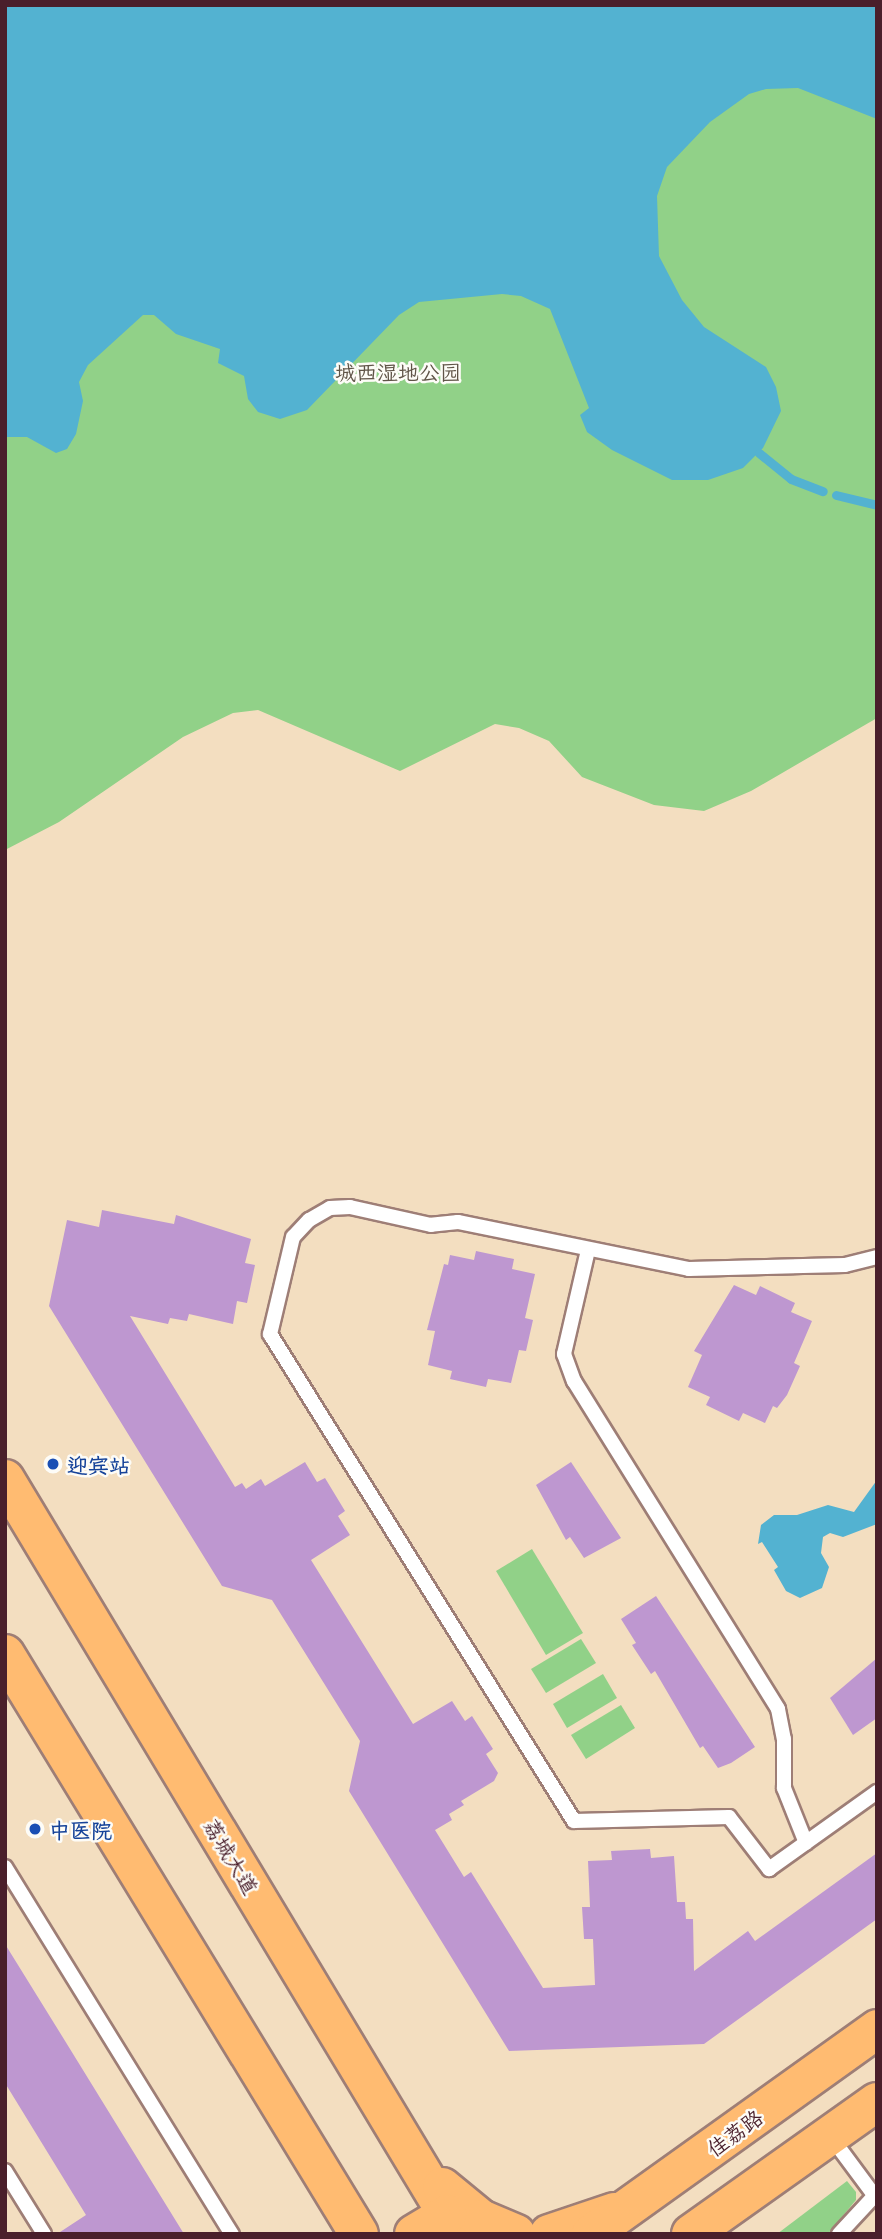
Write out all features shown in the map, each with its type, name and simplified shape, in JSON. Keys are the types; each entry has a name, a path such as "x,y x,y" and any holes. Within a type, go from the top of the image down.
{"main road":[{"name":"荔城大道","path":"5,1479 453,2224"},
{"path":"5,1654 359,2234"},
{"name":"佳荔路","path":"591,2234 877,2029"},
{"path":"691,2234 877,2102"},
{"path":"415,2160 481,2219 516,2234"},
{"path":"694,2160 729,2206"},
{"path":"331,2189 348,2234"},
{"path":"549,2234 632,2204"},
{"path":"414,2234 453,2224"}],"lane":[{"path":"877,1257 845,1265 689,1269 458,1222 431,1225 350,1207 330,1209 309,1220 293,1237 270,1334 574,1821 729,1817 769,1869 877,1792"},
{"path":"588,1250 564,1353 574,1381 764,1682 778,1709 784,1739 784,1788 806,1843"},
{"path":"5,1867 232,2234"},
{"path":"830,2135 875,2194 839,2234"},
{"path":"5,2171 44,2234"}],"green space":[{"name":"城西湿地公园","path":"5,5 877,5 877,718 751,791 704,811 654,805 582,777 549,741 519,728 495,724 400,771 258,710 233,713 183,737 59,822 5,850"},
{"path":"532,1549 583,1633 546,1655 496,1571"},
{"path":"581,1639 596,1663 546,1693 531,1669"},
{"path":"603,1674 617,1698 567,1728 553,1704"},
{"path":"621,1705 635,1728 586,1759 571,1735"},
{"path":"847,2181 856,2192 856,2200 828,2234 777,2234"}],"water":[{"path":"5,5 877,5 877,119 798,88 766,89 749,94 710,122 667,167 657,196 659,256 682,300 704,327 766,367 776,387 781,411 763,448 743,468 708,480 672,480 612,450 587,432 580,415 589,408 550,309 521,296 502,294 419,302 399,315 307,410 280,419 258,412 248,399 244,376 218,363 220,349 176,334 154,315 143,315 88,365 79,382 83,401 76,434 67,449 56,453 27,437 5,437"},
{"path":"877,1480 877,1524 843,1537 830,1533 823,1537 821,1553 829,1567 822,1588 800,1598 786,1591 774,1570 778,1567 762,1542 758,1544 761,1525 774,1515 797,1515 828,1505 854,1512"}],"building":[{"path":"102,1210 174,1224 176,1215 251,1239 245,1263 255,1265 247,1303 237,1301 233,1324 189,1314 187,1321 170,1318 168,1324 130,1316 235,1487 242,1483 246,1489 261,1479 265,1486 305,1462 317,1482 325,1478 345,1511 338,1516 350,1535 311,1560 413,1724 452,1701 465,1721 472,1716 493,1749 486,1754 498,1773 494,1781 461,1801 464,1805 449,1814 452,1820 435,1830 464,1877 471,1872 543,1988 595,1985 593,1939 584,1939 582,1907 590,1907 588,1861 612,1860 611,1851 650,1849 651,1858 674,1856 677,1902 685,1902 686,1919 693,1919 694,1971 748,1931 755,1941 877,1853 877,1919 704,2044 509,2051 349,1791 360,1741 272,1600 222,1586 49,1306 67,1220 99,1227"},
{"path":"476,1251 514,1259 512,1269 535,1274 525,1318 533,1320 526,1351 519,1350 511,1383 488,1379 486,1387 450,1379 452,1371 428,1365 435,1331 427,1330 444,1264 448,1265 450,1255 474,1260"},
{"path":"734,1285 756,1295 760,1286 795,1303 791,1312 812,1321 794,1363 800,1366 787,1395 777,1408 773,1406 765,1423 743,1413 739,1421 706,1405 710,1397 688,1387 702,1355 694,1351"},
{"path":"571,1462 621,1538 584,1558 570,1537 566,1540 536,1485"},
{"path":"656,1596 755,1747 731,1763 718,1768 703,1746 700,1748 655,1671 651,1674 632,1645 636,1643 621,1619"},
{"path":"877,1658 877,1718 853,1735 830,1698"},
{"path":"5,1944 184,2234 57,2234 86,2215 5,2083"}],"waterway":[{"path":"759,453 791,479 823,491"},
{"path":"836,495 877,505"}],"place":[{"name":"迎宾站","path":"53,1464"},
{"name":"中医院","path":"35,1829"}]}
